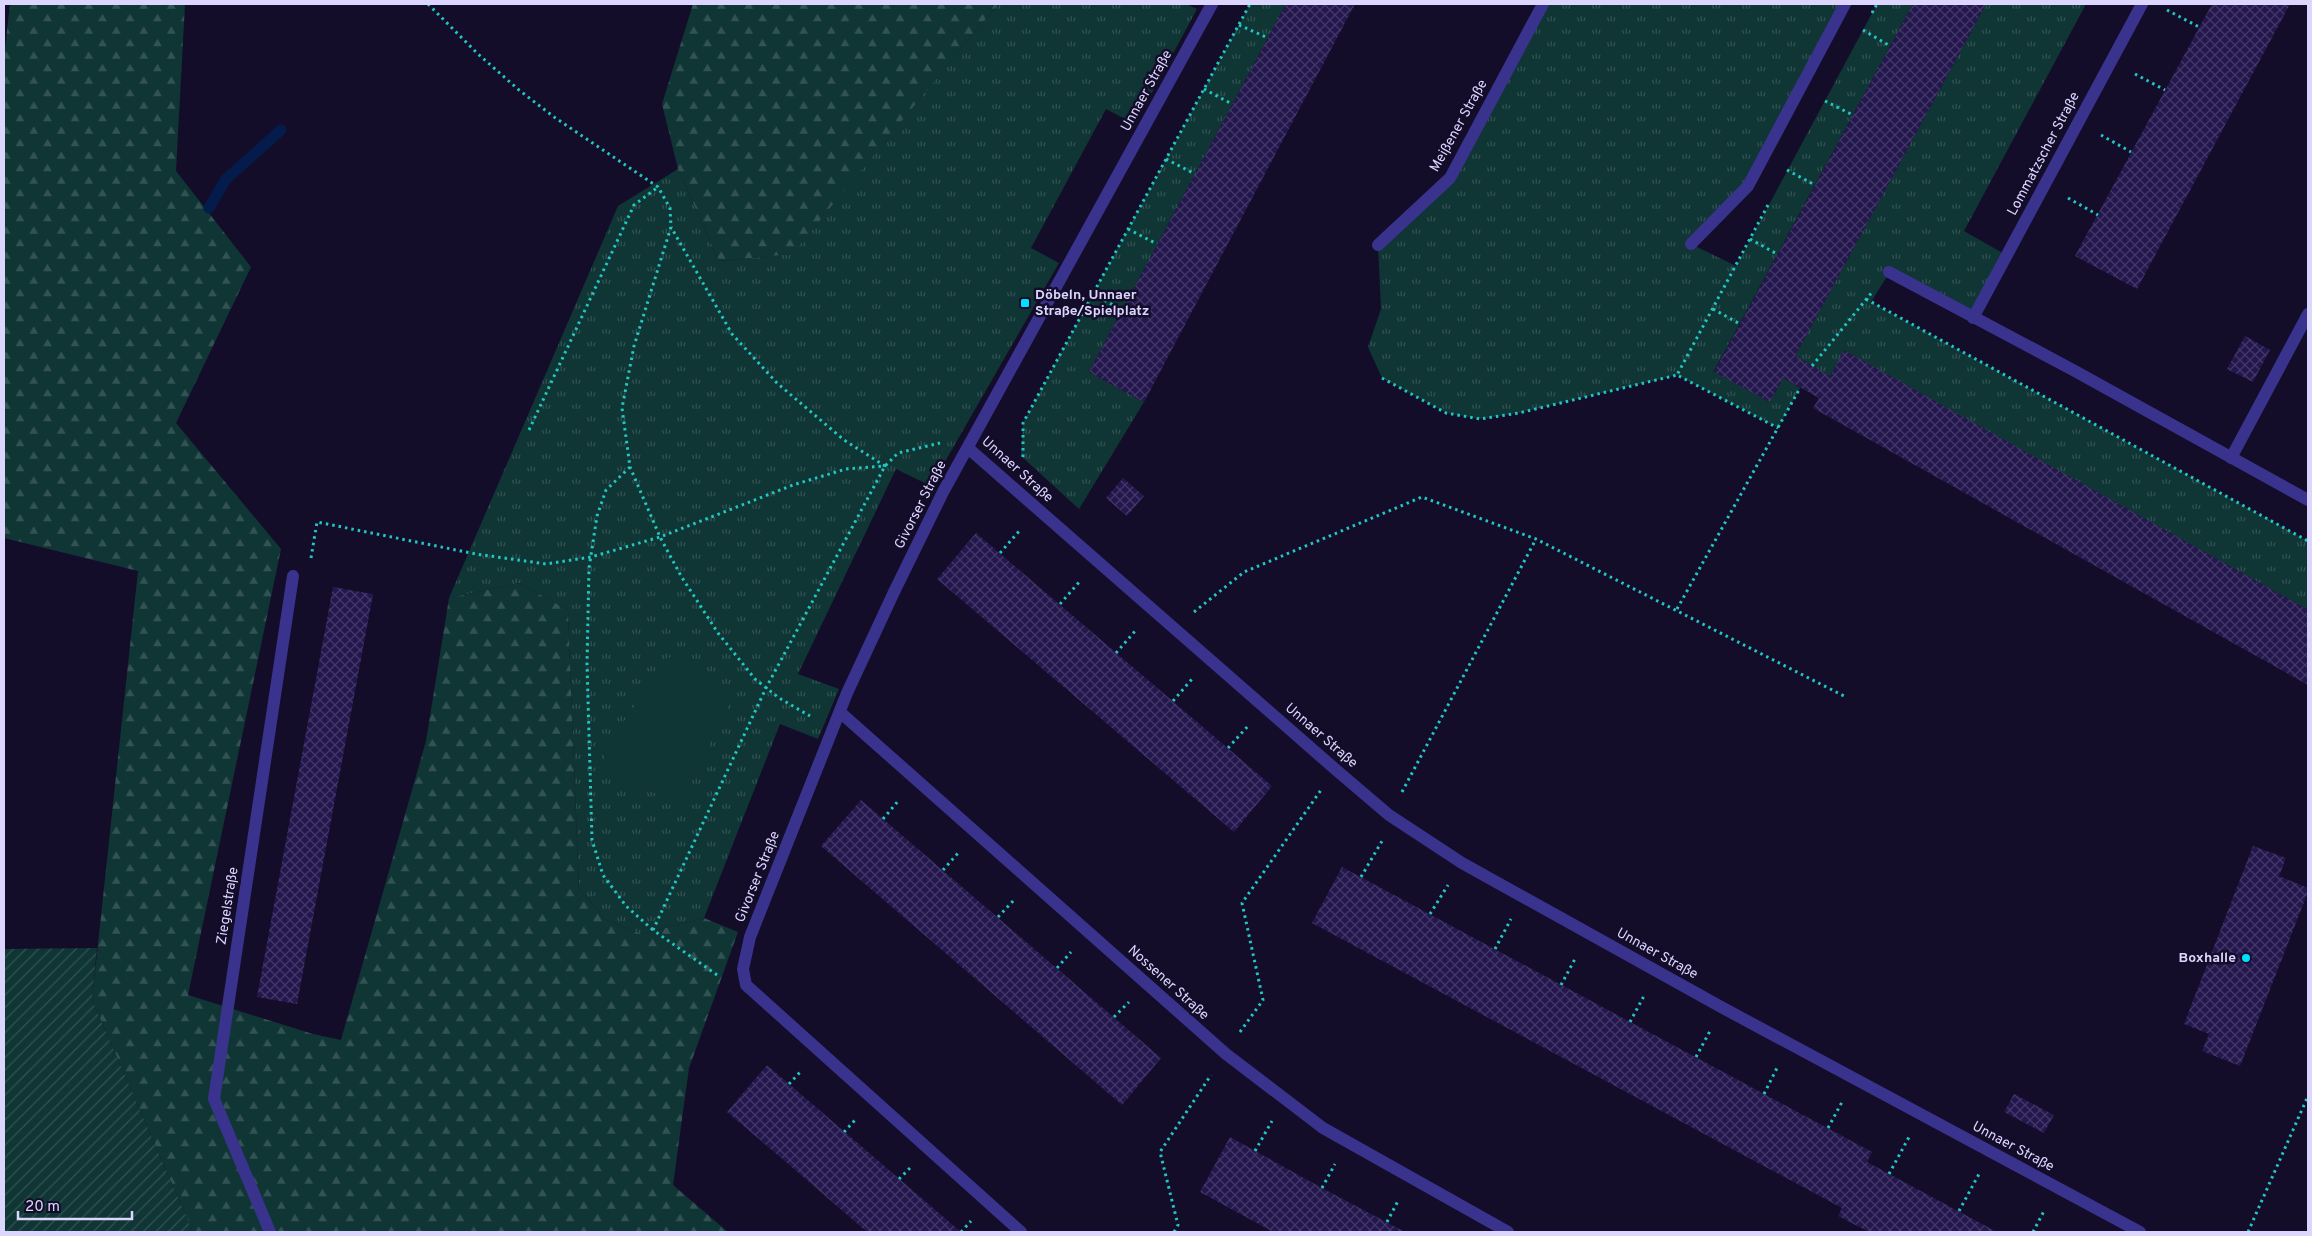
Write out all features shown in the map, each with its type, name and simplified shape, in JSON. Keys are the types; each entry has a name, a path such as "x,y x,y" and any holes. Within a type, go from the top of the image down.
{"street":[{"name":"Unnaer Straße","path":"1212,4 968,448 1335,769 1392,816 1462,863 1588,934 2140,1232"},
{"name":"Meißener Straße","path":"1378,245 1450,178 1543,4"},
{"path":"1691,244 1748,186 1845,4"},
{"name":"Lommatzscher Straße","path":"1973,318 2142,4"},
{"path":"1889,272 2074,370 2308,500"},
{"path":"2231,458 2308,314"},
{"name":"Givorser Straße","path":"744,977 743,969 747,946 840,713 894,592 968,448"},
{"name":"Ziegelstraße","path":"270,1232 214,1099 293,576"},
{"name":"Nossener Straße","path":"840,713 1226,1054 1323,1128 1508,1232"},
{"path":"744,977 746,985 1021,1232"}],"path":[{"path":"428,4 478,54 519,90 554,117 658,187 670,208 671,227 634,346 622,408 630,467 660,537 681,576 718,633 755,679 779,698 833,730"},
{"path":"1028,462 1021,456 1023,423 1250,4"},
{"path":"1858,39 1877,4"},
{"path":"2164,8 2199,27"},
{"path":"1239,24 1268,38"},
{"path":"1863,30 1890,46"},
{"path":"2111,61 2165,90"},
{"path":"1204,89 1232,104"},
{"path":"1820,109 1830,92"},
{"path":"1825,101 1853,115"},
{"path":"2078,123 2131,152"},
{"path":"1166,159 1195,174"},
{"path":"1783,179 1792,162"},
{"path":"1788,170 1815,185"},
{"path":"2044,185 2098,214"},
{"path":"529,430 634,205 658,187"},
{"path":"1677,375 1773,196"},
{"path":"671,227 732,334 785,389 844,440 885,466"},
{"path":"1128,229 1156,244"},
{"path":"1750,239 1777,254"},
{"path":"1812,366 1889,272"},
{"path":"1093,294 1122,310"},
{"path":"1866,299 2308,541"},
{"path":"1713,310 1740,324"},
{"path":"1382,378 1446,413 1480,419 1519,413 1677,375 1778,428"},
{"path":"1677,609 1800,388"},
{"path":"653,930 766,688 885,466 898,453 938,443 968,448"},
{"path":"293,576 309,568 317,522 476,554 546,564 591,557 660,537 793,485 846,469 885,466"},
{"path":"630,467 606,490 597,516 591,557 587,664 592,840 604,875 626,906 653,930 724,980 744,977"},
{"path":"1188,604 1195,611 1244,572 1422,497 1536,539 1677,609 1846,697"},
{"path":"1361,877 1536,539"},
{"path":"1174,1232 1178,1226 1160,1152 1263,1000 1242,903 1335,769"},
{"path":"1430,914 1462,863"},
{"path":"1495,949 1522,897"},
{"path":"1561,985 1588,934"},
{"path":"2248,1232 2308,1096"},
{"path":"1255,1151 1284,1098"},
{"path":"1889,1174 1921,1114"},
{"path":"1959,1211 1991,1152"}],"green space":[{"path":"10,4 185,4 176,171 251,267 176,423 281,549 188,995 313,1034 341,1040 426,741 449,598 519,583 568,610 579,889 606,920 642,934 704,918 738,932 689,1068 673,1185 728,1232 193,1232 92,1000 138,571 4,538 4,57"},
{"path":"693,4 998,4 792,254 719,261 678,169 662,104"},
{"path":"998,4 1186,4 1197,9 1135,124 1106,109 1031,248 1059,263 931,486 896,469 798,674 839,689 818,739 780,724 704,918 642,934 606,920 579,889 568,610 519,583 449,598 618,206 678,169 719,261 791,254"},
{"path":"1250,4 1286,4 1089,372 1144,402 1079,509 1021,456 1023,423"},
{"path":"1543,4 1845,4 1748,186 1691,244 1736,266 1877,4 1913,4 1714,371 1770,402 1783,378 1800,388 1778,428 1677,375 1519,413 1480,419 1446,413 1382,378 1368,347 1381,309 1378,245 1450,178"},
{"path":"1986,4 2086,4 1964,231 2006,255 1973,318 1889,273 1871,302 2308,541 2308,610 1844,351 1830,376 1795,356"},
{"path":"668,657 734,694 682,801 614,781 603,772 605,749"},
{"path":"97,948 92,1000 193,1232 4,1232 4,949"}],"building":[{"path":"1286,4 1355,4 1144,402 1089,372"},
{"path":"1913,4 1986,4 1795,356 1830,376 1844,350 2308,610 2308,685 1813,408 1819,398 1783,378 1770,402 1714,372"},
{"path":"2212,4 2290,4 2137,289 2075,256"},
{"path":"2245,336 2270,350 2253,382 2227,369"},
{"path":"1123,478 1144,496 1127,516 1106,498"},
{"path":"976,533 1272,786 1234,832 937,579"},
{"path":"333,587 373,594 297,1004 257,997"},
{"path":"861,800 1161,1058 1122,1105 821,846"},
{"name":"Boxhalle","path":"2253,846 2286,858 2279,876 2308,888 2308,892 2240,1066 2202,1051 2209,1034 2184,1024"},
{"path":"1342,867 1872,1152 1867,1162 1997,1232 1869,1232 1838,1216 1842,1208 1312,923"},
{"path":"767,1065 961,1232 867,1232 727,1112"},
{"path":"2014,1094 2054,1115 2044,1133 2004,1112"},
{"path":"1230,1137 1405,1232 1273,1232 1200,1192"}],"waterway":[{"path":"209,208 226,179 281,130"}],"place":[{"name":"Döbeln, Unnaer Straße/Spielplatz","path":"1025,303"},
{"name":"Boxhalle","path":"2246,958"}]}
